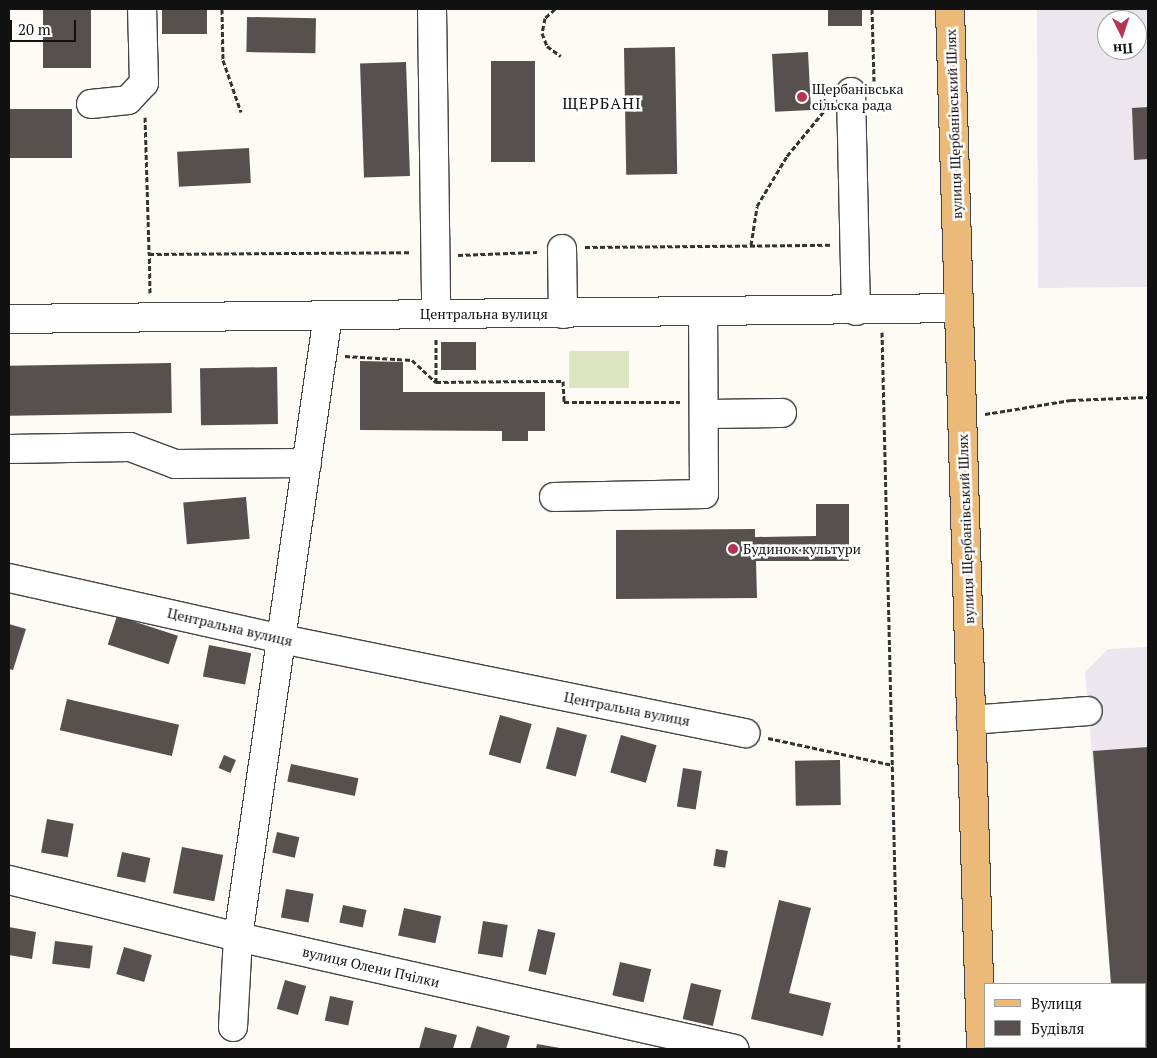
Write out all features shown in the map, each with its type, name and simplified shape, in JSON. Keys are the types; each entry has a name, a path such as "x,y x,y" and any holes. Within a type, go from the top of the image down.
{"main road":[{"name":"вулиця Щербанівський Шлях","path":"950,9 981,1049"}],"street":[{"path":"90,104 128,100 144,83 142,9"},
{"path":"432,9 436,314"},
{"path":"862,90 855,244 868,310"},
{"path":"562,250 563,314"},
{"name":"Центральна вулиця","path":"9,319 959,308"},
{"path":"554,497 704,494 704,312"},
{"path":"233,1027 238,937 328,315"},
{"path":"705,408 782,414"},
{"path":"9,449 130,447 175,464 307,463"},
{"name":"Центральна вулиця","path":"9,578 282,639 746,733"},
{"path":"971,720 1088,711"},
{"name":"вулиця Олени Пчілки","path":"9,880 238,937 735,1049"}],"path":[{"path":"222,9 223,60 241,112"},
{"path":"555,9 545,18 542,33 547,46 561,56"},
{"path":"862,90 872,9"},
{"path":"144,83 150,318"},
{"path":"810,94 824,93"},
{"path":"751,245 757,206 787,156 824,111"},
{"path":"149,254 427,252 435,256 562,250 570,252 572,247 855,244"},
{"path":"868,310 893,765 899,1049"},
{"path":"436,314 436,382"},
{"path":"322,355 412,360 436,382 563,381 564,402 705,408"},
{"path":"962,418 1070,400 1148,397"},
{"path":"746,733 893,765"}],"shaded area":[{"path":"1037,9 1148,9 1148,287 1038,288"},
{"path":"1148,647 1148,1049 1116,1049 1147,1048 1147,983 1111,983 1085,672 1108,649"}],"green space":[{"path":"569,351 629,351 629,388 569,388"}],"building":[{"path":"43,9 91,9 91,68 43,68"},
{"path":"162,9 207,9 207,34 162,34"},
{"path":"828,9 862,9 862,26 828,26"},
{"path":"247,17 316,18 315,53 246,52"},
{"path":"675,47 677,174 626,175 624,48"},
{"path":"808,52 811,110 775,112 772,54"},
{"path":"491,61 535,61 535,162 491,162"},
{"path":"406,62 410,176 364,178 360,64"},
{"path":"1148,107 1148,159 1134,160 1132,108"},
{"path":"9,109 72,109 72,158 9,158"},
{"path":"249,148 251,183 179,187 177,152"},
{"path":"441,342 476,342 476,370 441,370"},
{"path":"360,361 403,362 403,392 545,392 545,431 528,431 528,441 502,441 502,431 360,430"},
{"path":"171,363 172,413 10,416 9,366"},
{"path":"277,367 278,424 201,425 200,368"},
{"path":"246,497 250,539 187,544 183,502"},
{"name":"Будинок культури","path":"816,504 849,504 849,561 756,561 757,598 616,599 616,530 755,529 755,537 816,536"},
{"path":"117,616 178,636 169,664 108,645"},
{"path":"9,624 26,629 13,670 9,669"},
{"path":"209,645 251,653 245,685 203,676"},
{"path":"67,699 179,725 172,756 60,730"},
{"path":"500,715 532,724 520,764 489,754"},
{"path":"557,727 587,735 576,777 546,769"},
{"path":"621,735 657,745 646,783 610,772"},
{"path":"1148,747 1148,1049 1116,1048 1147,1048 1147,983 1111,983 1093,751"},
{"path":"224,755 236,760 230,773 219,768"},
{"path":"840,760 841,805 796,806 795,761"},
{"path":"291,764 358,778 355,796 287,782"},
{"path":"683,768 702,771 696,809 677,807"},
{"path":"47,819 74,824 68,857 41,852"},
{"path":"277,832 299,837 295,858 272,852"},
{"path":"182,847 223,855 214,901 173,893"},
{"path":"716,849 728,851 725,868 713,866"},
{"path":"122,852 150,858 145,882 117,876"},
{"path":"286,889 314,894 309,922 281,918"},
{"path":"779,900 811,908 789,993 831,1003 823,1036 751,1019"},
{"path":"343,905 366,910 363,928 339,923"},
{"path":"404,908 441,916 435,943 398,935"},
{"path":"483,921 508,925 503,958 478,954"},
{"path":"9,927 36,932 32,959 9,955"},
{"path":"538,929 556,933 546,975 528,971"},
{"path":"55,941 93,946 90,968 52,964"},
{"path":"124,947 152,955 144,982 116,974"},
{"path":"620,962 651,969 644,1002 612,995"},
{"path":"285,980 306,986 298,1015 277,1009"},
{"path":"691,983 721,990 713,1026 683,1019"},
{"path":"330,996 353,1001 348,1025 325,1020"},
{"path":"477,1026 510,1036 506,1049 470,1049"},
{"path":"425,1027 457,1035 453,1049 419,1049"},
{"path":"537,1044 560,1048 560,1049 536,1049"}],"place":[{"name":"Щербанівська сільска рада","path":"802,97"},
{"name":"Будинок культури","path":"733,549"}],"district":[{"name":"ЩЕРБАНІ","path":"602,103"}]}
